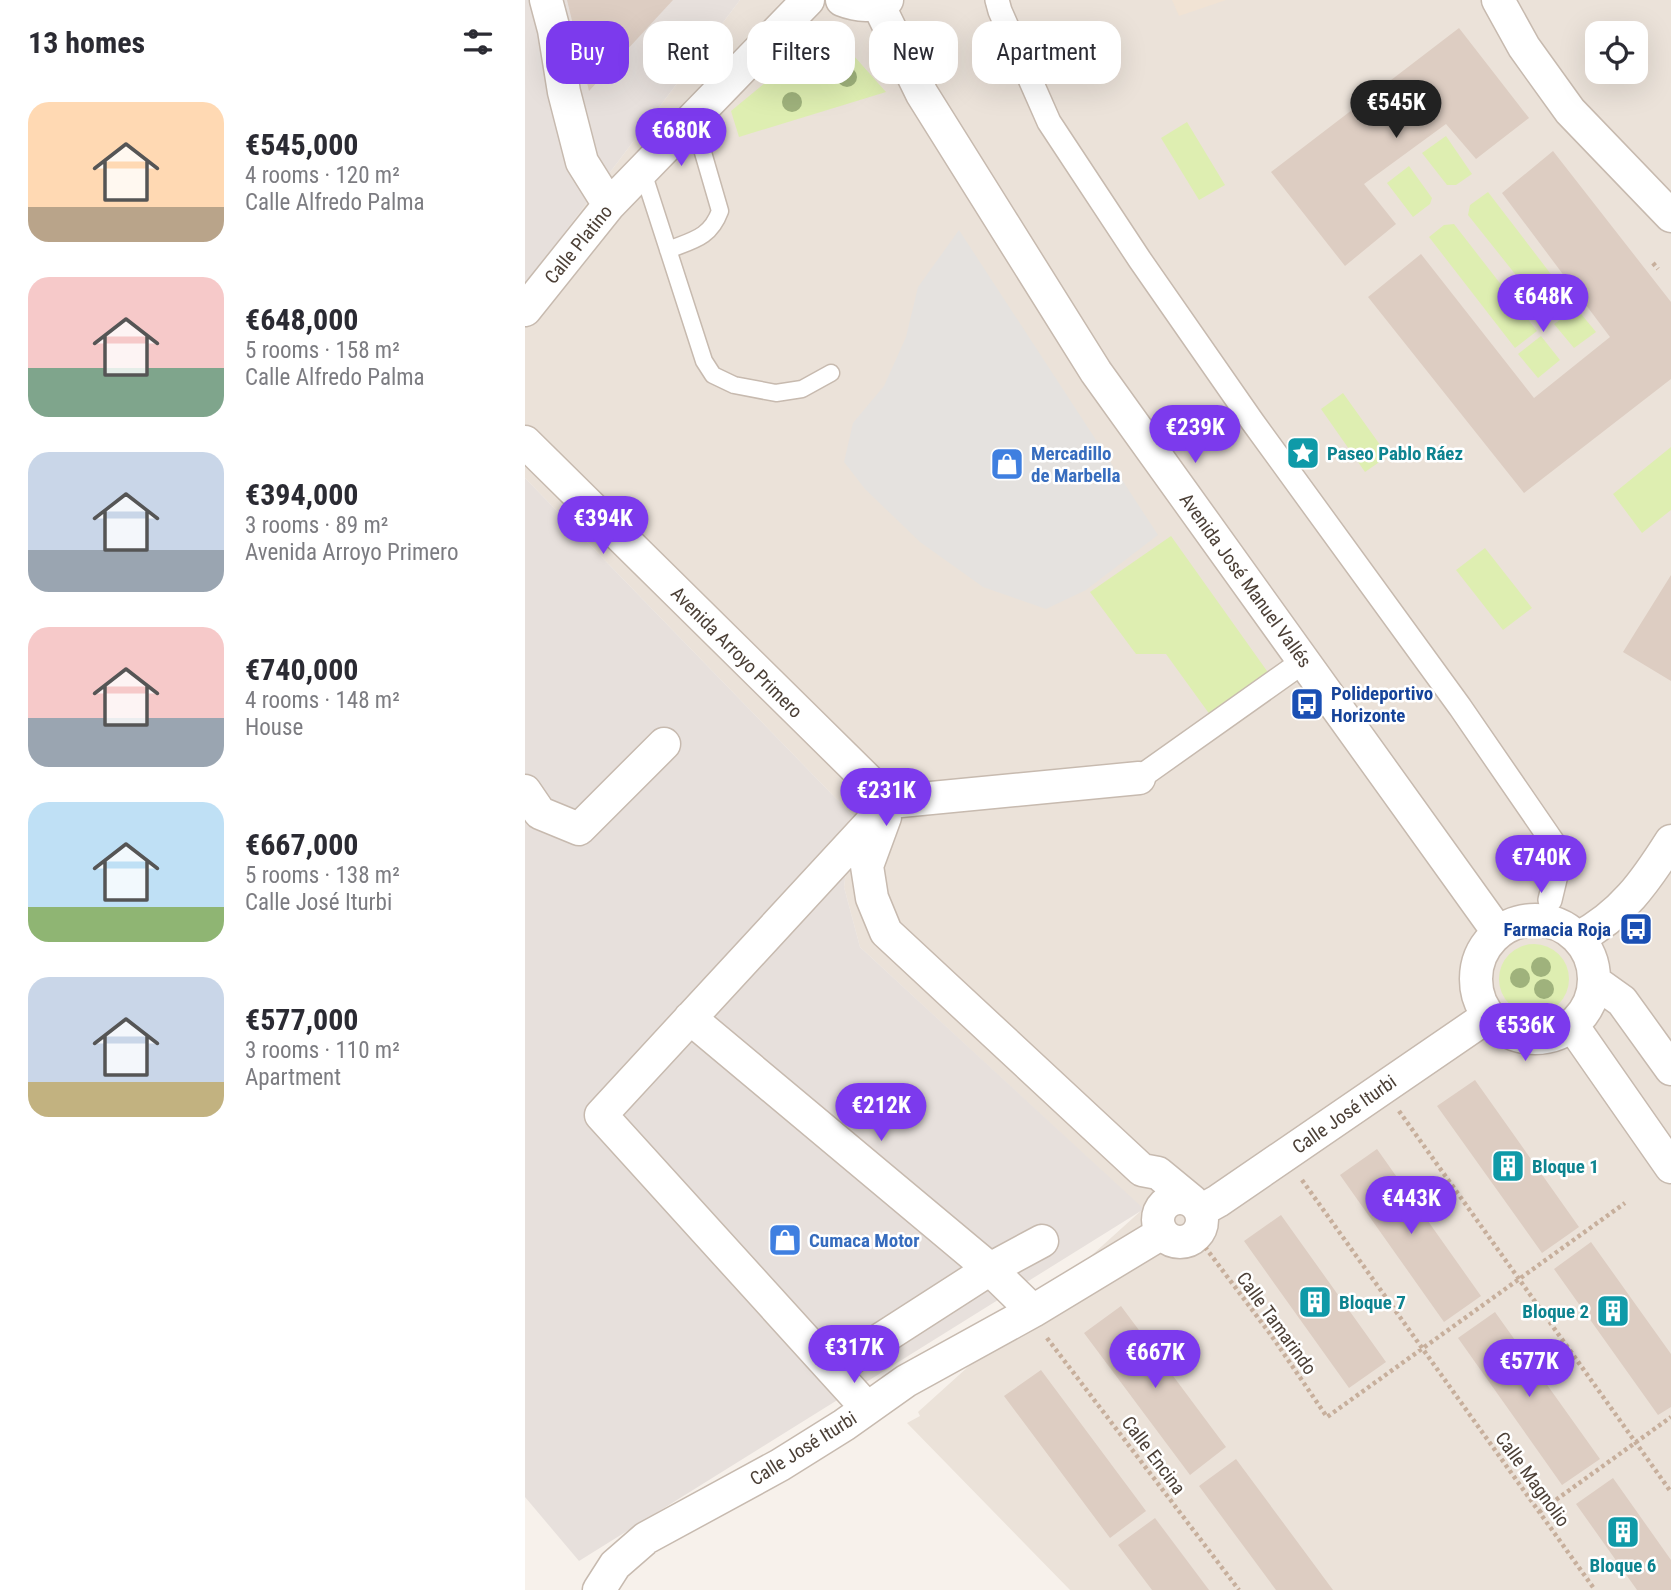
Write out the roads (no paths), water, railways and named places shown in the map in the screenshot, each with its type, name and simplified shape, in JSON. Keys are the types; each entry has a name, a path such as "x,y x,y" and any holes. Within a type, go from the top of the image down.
{"street":[{"path":"546,0 564,92 582,162 609,205"},
{"name":"Calle Platino","path":"525,310 609,205 808,0"},
{"path":"842,0 852,4 883,2"},
{"path":"997,0 1049,122 1140,260 1561,854 1550,900"},
{"path":"1498,0 1524,47 1570,111 1671,216"},
{"name":"Avenida José Manuel Vallés","path":"883,2 922,94 1096,372 1498,932"},
{"name":"Avenida Arroyo Primero","path":"525,442 890,802"},
{"path":"867,1408 601,1115 890,802 1139,778 1304,661"},
{"path":"525,791 540,813 579,829 664,744"},
{"path":"890,802 867,866 871,898 886,932 1142,1170 1158,1172 1196,1206"},
{"path":"1578,938 1614,916 1651,873 1671,841"},
{"path":"1534,920 1566,929 1578,938 1588,954 1594,981 1591,998 1583,1013 1571,1025 1555,1035 1537,1038 1518,1036 1501,1028 1488,1016 1478,997 1475,978 1479,957 1498,932 1520,922 1534,920"},
{"path":"1594,981 1622,1001 1671,1069"},
{"name":"Calle José Iturbi","path":"599,1590 615,1565 646,1538 780,1465 934,1364 1040,1324 1160,1225 1161,1208 1175,1198 1196,1206 1218,1201 1488,1016"},
{"path":"690,1018 990,1269 1040,1324"},
{"path":"1571,1025 1671,1167"},
{"path":"1142,1170 1144,1185 1160,1225"},
{"path":"833,1370 990,1269 1042,1241"}],"lane":[{"path":"669,250 704,236 715,225 719,211 693,118"},
{"path":"642,169 704,361 713,375 734,385 776,393 802,389 831,373"}],"place":[{"name":"Paseo Pablo Ráez","path":"1303,453"},
{"name":"Mercadillo de Marbella","path":"1007,464"},
{"name":"Polideportivo Horizonte","path":"1307,704"},
{"name":"Farmacia Roja","path":"1636,929"},
{"name":"Bloque 1","path":"1508,1166"},
{"name":"Cumaca Motor","path":"785,1240"},
{"name":"Bloque 7","path":"1315,1302"},
{"name":"Bloque 2","path":"1613,1311"},
{"name":"Bloque 6","path":"1623,1532"}]}
